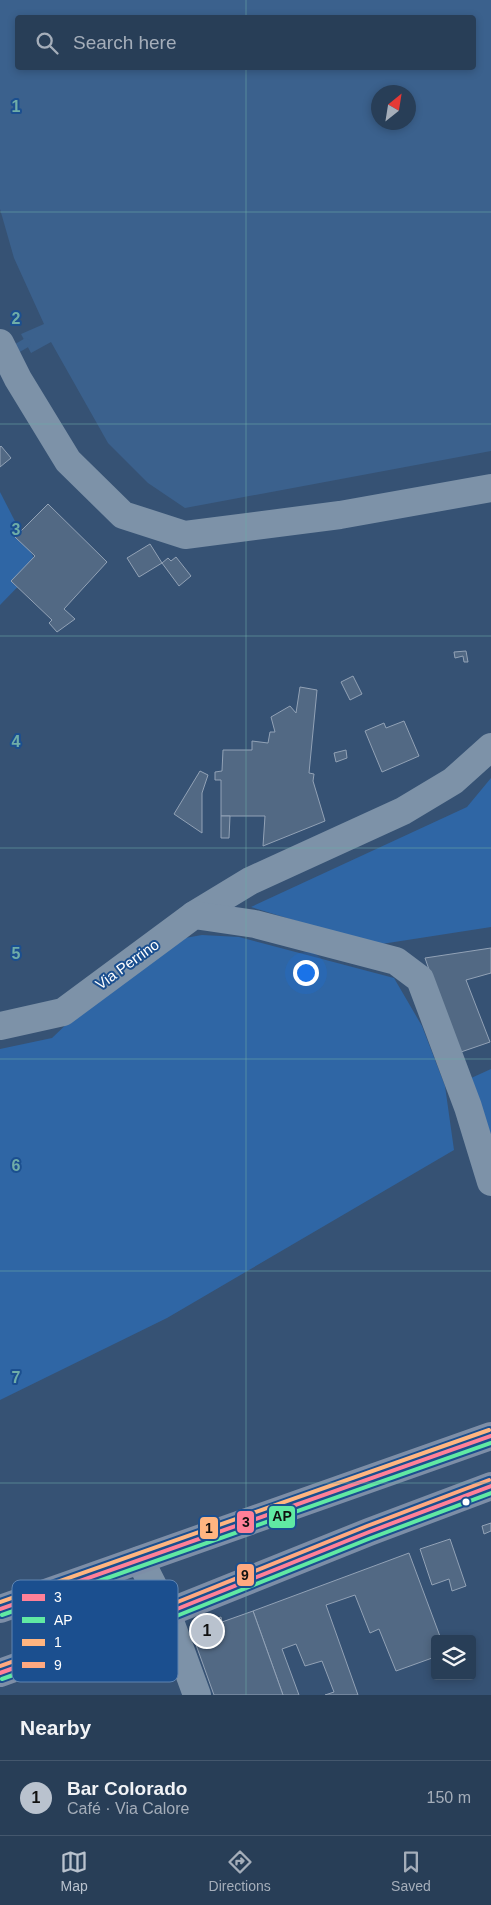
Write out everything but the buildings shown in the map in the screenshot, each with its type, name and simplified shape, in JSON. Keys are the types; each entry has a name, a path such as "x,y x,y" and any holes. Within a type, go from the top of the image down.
{"main road":[{"path":"83,1580 491,1436"},
{"path":"178,1609 369,1532 491,1486"},
{"path":"0,1609 12,1605"},
{"path":"0,1673 12,1669"}],"street":[{"path":"0,343 18,379 68,461 124,515 185,535 340,515 491,488"},
{"name":"Via Perrino","path":"0,1026 62,1012 194,915 250,881 403,811 453,781 491,747"},
{"path":"194,915 255,924 396,961 420,979 468,1107 491,1182"},
{"path":"140,1560 150,1580"},
{"path":"178,1643 197,1695"}],"shaded area":[{"path":"0,0 491,0 491,451 185,508 148,483 108,443 51,342 31,353 21,334 44,324 14,258 0,209"},
{"path":"0,492 38,566 0,605"},
{"path":"491,778 491,927 375,945 251,907 467,807"},
{"path":"202,935 239,937 394,978 422,1026 445,1086 454,1150 167,1318 0,1400 0,1049 52,1038 96,996 185,938"},
{"path":"491,1069 491,1136 469,1079"}],"waterway":[{"path":"9,353 26,343"}],"transit line":[{"name":"1","path":"63,1580 489,1430"},
{"name":"3","path":"82,1580 491,1436"},
{"name":"AP","path":"102,1580 491,1443"},
{"name":"9","path":"178,1602 367,1526 489,1480"},
{"name":"3","path":"178,1609 369,1532 491,1486"},
{"name":"AP","path":"178,1615 371,1538 491,1493"},
{"name":"1","path":"0,1602 12,1598"},
{"name":"3","path":"0,1609 12,1605"},
{"name":"AP","path":"2,1615 12,1611"},
{"name":"9","path":"0,1666 12,1662"},
{"name":"3","path":"0,1673 12,1669"},
{"name":"AP","path":"2,1679 12,1675"}],"place":[{"name":"Bar Colorado","path":"207,1631"}]}
